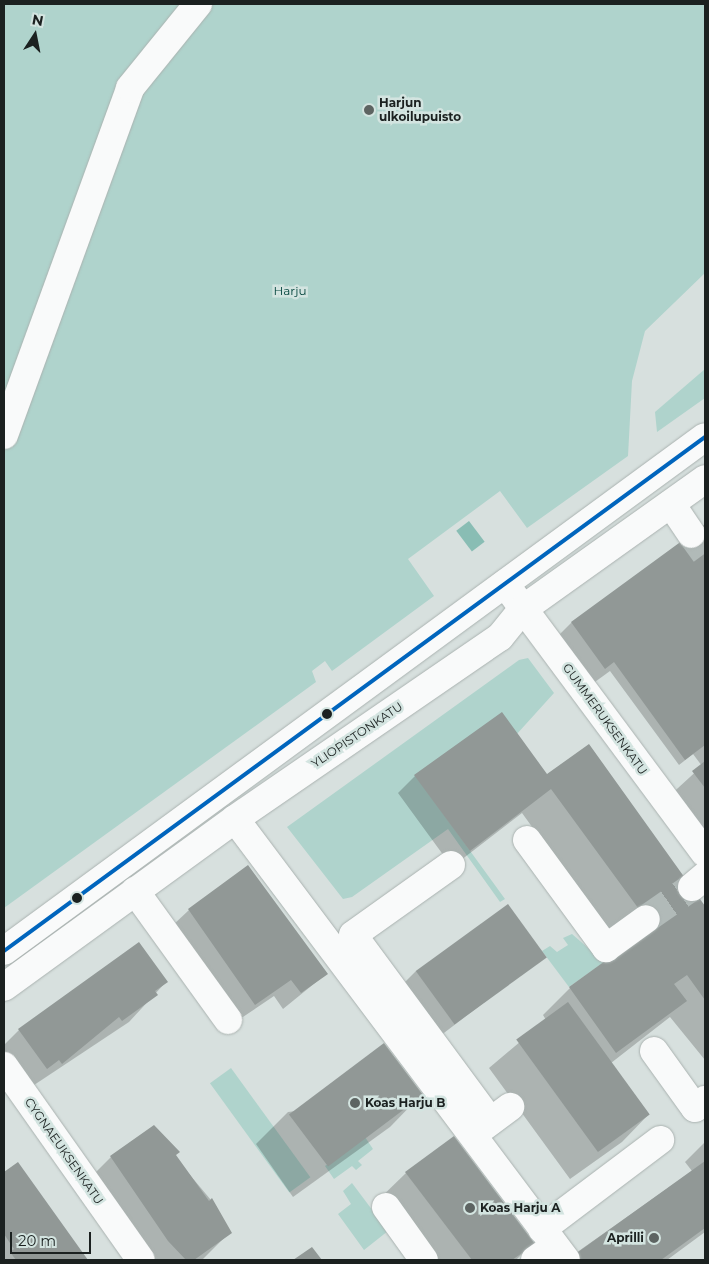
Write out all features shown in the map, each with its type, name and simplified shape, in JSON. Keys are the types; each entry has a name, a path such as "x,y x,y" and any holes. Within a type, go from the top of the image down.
{"main road":[{"path":"4,435 130,88 198,4"},
{"path":"4,951 705,437"},
{"name":"YLIOPISTONKATU","path":"4,987 235,819 500,637 523,609 670,504 704,482"},
{"path":"670,504 691,534"},
{"name":"GUMMERUKSENKATU","path":"505,584 705,853"},
{"path":"235,819 491,1121"},
{"path":"528,840 606,948 646,919"},
{"path":"451,865 353,935 491,1121 549,1249 660,1140"},
{"path":"135,891 228,1020"},
{"path":"654,1051 695,1108 705,1100"},
{"name":"CYGNAEUKSENKATU","path":"4,1066 141,1260"},
{"path":"386,1207 424,1260"}],"green space":[{"name":"Harju","path":"4,4 705,4 705,273 645,331 632,381 628,456 527,528 500,491 408,559 434,596 332,671 325,661 312,671 316,682 4,908"},
{"path":"705,369 705,398 657,432 655,412"},
{"path":"528,658 554,693 516,735 415,775 505,899 500,902 448,829 352,897 343,899 287,827 519,660"},
{"path":"572,934 604,962 569,987 542,951 550,946 557,952 568,945 563,938"},
{"path":"231,1068 310,1177 289,1192 210,1083"},
{"path":"365,1137 373,1149 358,1161 362,1165 356,1170 352,1166 334,1179 325,1166"},
{"path":"352,1183 388,1231 364,1250 338,1214 351,1204 343,1191"}],"shaded area":[{"path":"469,521 485,542 472,551 456,531"}],"building":[{"path":"705,524 705,745 685,760 614,662 605,669 571,622"},
{"path":"502,712 547,774 589,744 705,906 705,1000 687,975 674,984 687,1001 616,1053 569,987 652,927 551,789 470,851 414,775"},
{"path":"705,761 705,788 692,771"},
{"path":"248,865 328,974 301,993 291,980 255,1005 188,909"},
{"path":"508,904 547,957 455,1024 416,971"},
{"path":"139,942 168,982 155,991 158,995 122,1021 119,1017 62,1064 59,1060 47,1069 18,1029"},
{"path":"568,1002 650,1114 598,1152 516,1040"},
{"name":"Koas Harju B","path":"384,1043 423,1095 328,1167 289,1115"},
{"path":"154,1125 180,1152 176,1155 209,1201 212,1198 232,1233 194,1260 186,1260 168,1241 110,1156"},
{"name":"Koas Harju A","path":"454,1136 535,1244 512,1260 472,1260 405,1172"},
{"path":"705,1161 705,1228 661,1260 567,1260"},
{"path":"18,1162 88,1260 16,1260 10,1252 14,1249 4,1234 4,1172"},
{"path":"312,1247 322,1260 293,1260"}],"tunnel":[{"path":"691,534 705,553"},
{"path":"646,919 692,887"}],"transit line":[{"path":"4,951 705,437"}],"place":[{"name":"Harjun ulkoilupuisto","path":"369,110"},
{"name":"Koas Harju B","path":"355,1103"},
{"name":"Koas Harju A","path":"470,1208"},
{"name":"Aprilli","path":"654,1238"}]}
